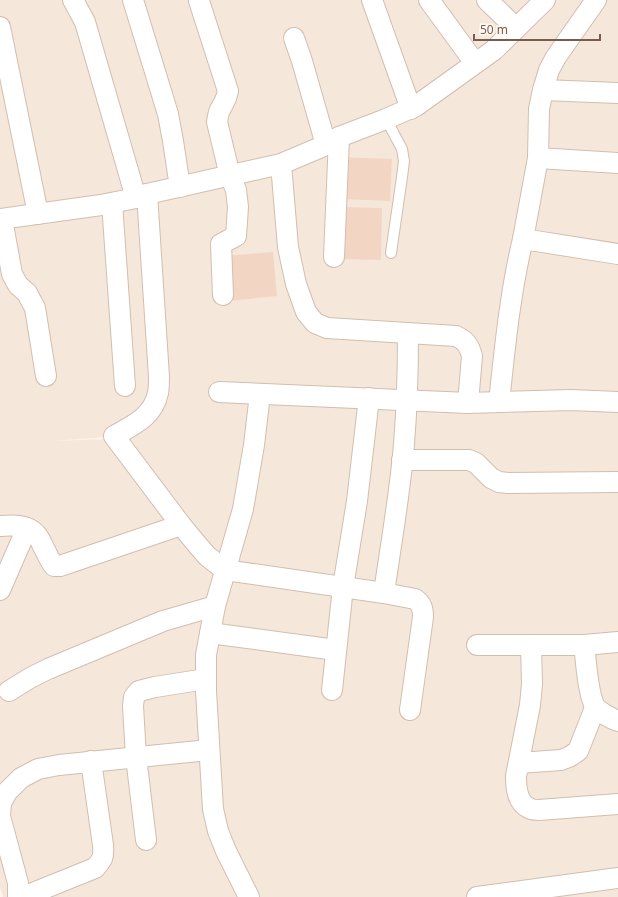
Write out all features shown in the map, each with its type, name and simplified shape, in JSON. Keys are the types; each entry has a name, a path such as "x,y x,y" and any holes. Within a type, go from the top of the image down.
{"street":[{"path":"73,0 85,22 141,196 159,377 158,394 151,409 139,422 114,436 181,525 207,556 225,570 384,593 415,599 420,602 423,609 423,617 410,710"},
{"path":"133,0 168,114 180,187"},
{"path":"372,0 410,109"},
{"path":"429,0 475,63"},
{"path":"487,0 516,28"},
{"path":"46,376 35,308 27,293 18,285 12,274 1,219 112,203 281,164 416,106 494,50 545,0"},
{"path":"499,402 515,274 538,158 539,109 543,90 549,70 556,57 596,0"},
{"path":"199,1 228,91 226,100 218,114 217,122 230,176 236,190 238,208 236,236 221,244 223,294"},
{"path":"0,26 38,214"},
{"path":"294,38 333,141 334,257"},
{"path":"543,90 618,93"},
{"path":"538,158 618,163"},
{"path":"281,164 288,247 296,284 306,312 315,323 327,328 456,336 464,340 470,348 472,356 468,403"},
{"path":"112,203 125,386"},
{"path":"523,239 618,254"},
{"path":"384,593 400,482 407,400 408,334"},
{"path":"219,392 468,403 571,400 618,402"},
{"path":"249,897 226,851 218,831 213,809 206,691 206,656 215,606 243,509 254,445 260,394"},
{"path":"332,690 343,587 357,501 369,398"},
{"path":"402,460 469,460 476,463 491,478 503,483 618,482"},
{"path":"0,526 27,528 35,533 54,566 60,566 181,525"},
{"path":"0,590 27,528"},
{"path":"9,692 48,669 163,621 215,606"},
{"path":"210,633 336,650"},
{"path":"477,645 584,645 618,642"},
{"path":"531,645 532,684 530,705 516,776 516,786 521,802 528,808 538,810 618,804"},
{"path":"584,645 591,697 595,708 618,721"},
{"path":"146,840 136,757 133,706 134,697 139,692 154,687 206,680"},
{"path":"519,763 561,760 578,751 595,708"},
{"path":"18,897 18,883 0,816 1,803 7,792 21,778 38,769 59,765 209,750"},
{"path":"23,897 95,868 102,861 104,855 103,845 91,762"},
{"path":"477,897 610,885"}],"lane":[{"path":"386,119 402,149 404,161 391,253"}],"shaded area":[{"path":"0,0 540,0 415,105 280,162 0,217"},
{"path":"548,0 590,0 556,49 496,399 256,389 223,561 121,436 53,441 107,439 223,571 214,604 213,809 247,897 3,897 0,887 0,222 101,208 414,115"},
{"path":"601,0 618,0 618,400 503,400 548,86"},
{"path":"263,396 618,405 618,897 253,897 221,828 209,690"}],"building":[{"path":"341,157 392,159 390,201 340,199"},
{"path":"341,207 382,208 381,260 339,259"},
{"path":"273,252 277,296 228,301 224,256"}]}
